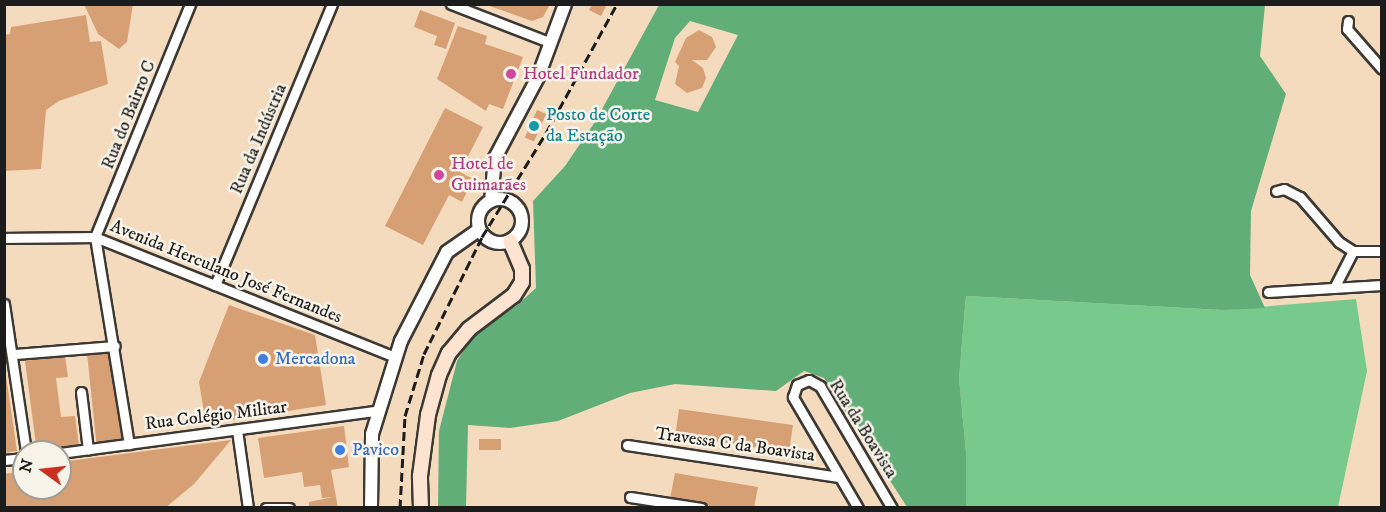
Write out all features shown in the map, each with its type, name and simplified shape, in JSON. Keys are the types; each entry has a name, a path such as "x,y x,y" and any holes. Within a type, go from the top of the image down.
{"main road":[{"path":"421,507 420,476 428,415 439,375 449,353 469,329 514,295 522,282 522,269 510,241"}],"street":[{"name":"Rua do Bairro C","path":"95,237 190,4"},
{"name":"Rua da Indústria","path":"215,285 332,4"},
{"path":"451,4 549,42"},
{"path":"479,230 480,212 491,201 495,158 538,77 564,4"},
{"path":"1348,21 1347,28 1382,69"},
{"path":"1276,191 1284,189 1300,197 1339,242 1353,251 1382,251"},
{"path":"479,230 495,243 510,241 520,232 520,211 508,200 491,201"},
{"path":"371,507 370,452 376,411 395,357 447,252 479,230"},
{"name":"Avenida Herculano José Fernandes","path":"4,238 95,237 395,357"},
{"path":"95,237 116,346 129,444"},
{"path":"1334,288 1353,251"},
{"path":"1268,292 1382,285"},
{"path":"4,304 15,354 25,440"},
{"path":"15,354 116,346"},
{"name":"Rua da Boavista","path":"858,507 793,397 797,385 809,380 820,386 892,507"},
{"path":"81,392 88,450"},
{"name":"Rua Colégio Militar","path":"72,452 376,411"},
{"path":"237,430 248,507"},
{"name":"Travessa C da Boavista","path":"627,445 839,477"},
{"path":"630,497 701,507"},
{"path":"266,507 289,507"}],"green space":[{"path":"659,5 1265,5 1260,56 1286,94 1251,211 1250,275 1265,308 1222,310 966,296 959,378 966,452 966,507 907,507 824,378 804,371 776,391 675,384 630,393 558,421 510,428 468,425 466,507 438,508 439,431 457,361 476,331 516,306 536,288 533,201 565,166 595,122","holes":["690,21 738,35 698,112 655,100 675,38"]},
{"path":"966,296 1222,310 1356,299 1367,371 1338,507 966,507 966,452 959,378"}],"building":[{"path":"84,4 133,4 127,42 119,49 98,34"},
{"path":"484,4 550,4 543,17 532,21"},
{"path":"592,4 607,4 601,16 589,10"},
{"path":"420,10 455,23 446,49 434,45 437,36 414,27"},
{"path":"86,15 90,42 101,41 108,84 59,101 46,110 41,169 4,171 4,35 10,34 11,27"},
{"name":"Hotel Fundador","path":"458,26 487,36 485,44 523,57 503,109 489,104 486,111 437,79"},
{"path":"699,30 712,37 716,47 707,60 692,60 703,68 706,78 702,88 687,93 675,84 679,66 675,62 686,38"},
{"name":"Hotel de Guimarães","path":"445,108 483,127 460,172 473,179 462,202 449,195 423,245 385,226"},
{"name":"Posto de Corte da Estação","path":"537,110 546,114 534,141 525,137"},
{"name":"Mercadona","path":"229,305 315,335 326,405 206,424 199,382"},
{"path":"113,352 122,440 96,442 87,355"},
{"path":"65,356 68,377 56,378 61,417 75,416 79,446 72,447 72,440 35,440 25,361"},
{"path":"4,362 15,440 12,440 12,452 4,453"},
{"path":"679,409 793,425 789,452 675,436"},
{"path":"344,426 349,467 331,470 338,508 309,508 309,502 333,497 322,498 320,485 304,487 302,472 264,478 258,438"},
{"path":"479,439 501,439 501,450 479,450"},
{"path":"231,440 194,484 165,508 4,508 4,474 12,473 12,500 72,500 72,460"},
{"path":"675,473 758,487 754,508 721,508 670,499"}],"railway":[{"path":"400,508 405,416 424,354 482,237 546,133 617,4"}],"place":[{"name":"Hotel Fundador","path":"511,74"},
{"name":"Posto de Corte da Estação","path":"534,126"},
{"name":"Hotel de Guimarães","path":"439,175"},
{"name":"Mercadona","path":"263,359"},
{"name":"Pavico","path":"340,450"}]}
